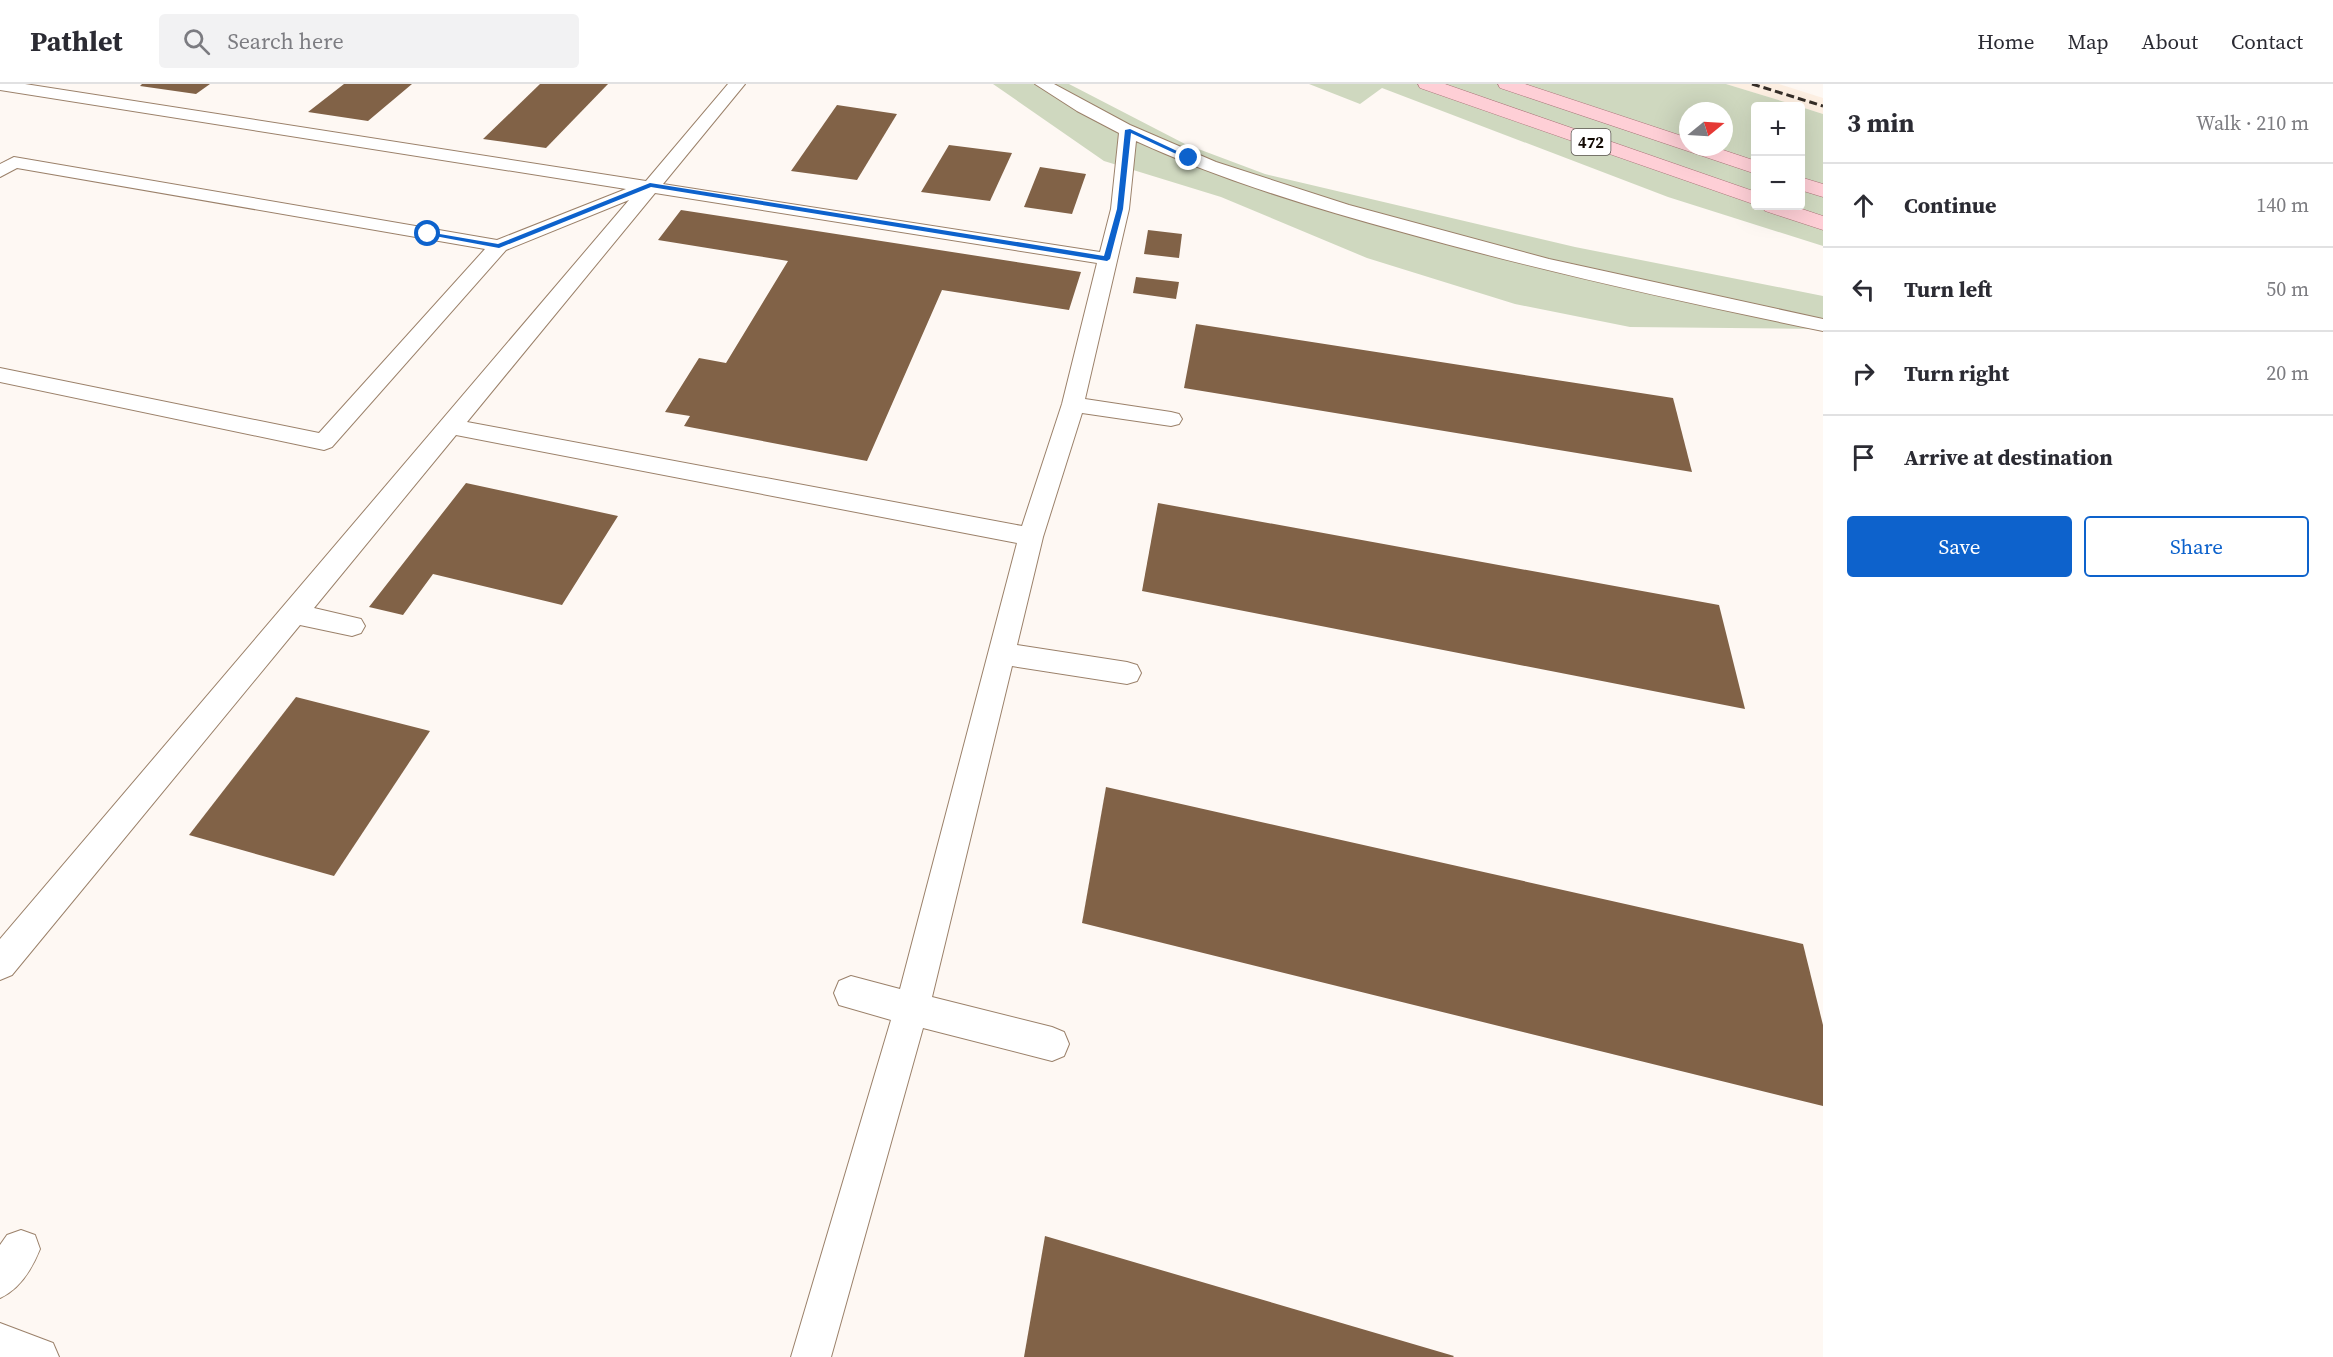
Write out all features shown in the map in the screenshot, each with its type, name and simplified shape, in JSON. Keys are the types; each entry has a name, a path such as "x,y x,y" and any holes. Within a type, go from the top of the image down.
{"main road":[{"name":"472","path":"1427,84 1751,199"},
{"name":"472","path":"1507,84 1679,142"},
{"path":"1720,156 1751,167"},
{"path":"1805,185 1823,191"},
{"path":"1785,210 1823,223"}],"lane":[{"path":"0,964 448,426 737,84"},
{"path":"1043,84 1128,130 1243,179 1466,245 1569,271 1823,325"},
{"path":"0,85 46,88 1107,259"},
{"path":"811,1357 912,1007 1031,537 1073,404 1120,209 1128,130"},
{"path":"0,172 14,162 499,246"},
{"path":"0,375 324,442 499,246 650,185"},
{"path":"1073,404 1171,418"},
{"path":"448,426 1031,537"},
{"path":"292,613 352,626"},
{"path":"1002,653 1127,673"},
{"path":"851,993 1052,1044"},
{"path":"0,1343 39,1357"}],"shaded area":[{"path":"1726,84 1779,84 1823,98 1823,114 1805,108 1805,102 1784,102"}],"green space":[{"path":"993,84 1069,84 1185,144 1265,174 1575,247 1823,296 1823,329 1630,327 1515,304 1367,258 1221,197 1104,161"},
{"path":"1309,84 1726,84 1785,102 1751,102 1751,210 1805,210 1805,108 1823,114 1823,246 1668,197 1382,88 1360,104"}],"building":[{"path":"142,84 210,84 196,94 140,86"},
{"path":"344,84 412,84 368,121 308,112"},
{"path":"540,84 608,84 546,148 483,139"},
{"path":"837,105 897,114 857,180 791,171"},
{"path":"949,145 1012,153 990,201 921,192"},
{"path":"1040,167 1086,174 1072,214 1024,207"},
{"path":"681,210 1081,272 1069,310 942,290 867,461 684,426 690,416 665,412 699,358 726,363 788,261 658,240"},
{"path":"1148,230 1182,234 1179,258 1144,254"},
{"path":"1136,277 1179,282 1176,299 1133,293"},
{"path":"1196,324 1673,398 1692,472 1184,388"},
{"path":"466,483 618,516 562,605 433,574 403,615 369,607"},
{"path":"1158,503 1719,605 1745,709 1142,591"},
{"path":"296,697 430,731 334,876 189,835"},
{"path":"1106,787 1803,944 1823,1025 1823,1106 1082,923"},
{"path":"1045,1236 1454,1356 1024,1357"}],"railway":[{"path":"1752,84 1823,106"}],"route":[{"path":"428,234 499,246 650,185 1107,259 1120,209 1128,130 1189,158"}]}
